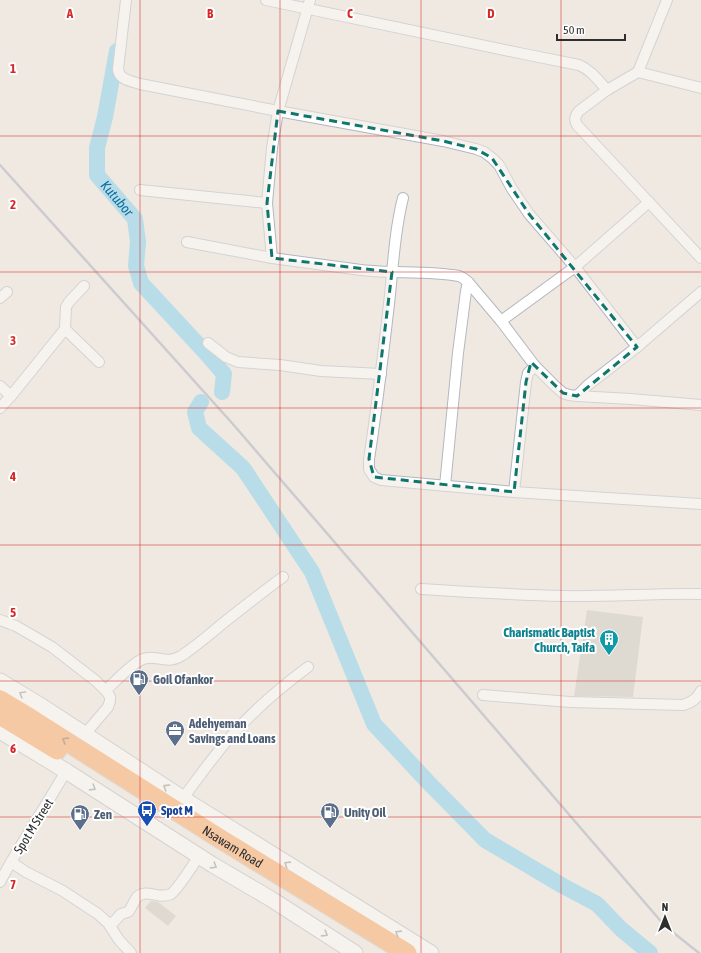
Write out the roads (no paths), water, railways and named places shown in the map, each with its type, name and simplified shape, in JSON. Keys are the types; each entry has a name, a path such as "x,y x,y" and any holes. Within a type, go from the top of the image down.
{"highway":[{"name":"Nsawam Road","path":"0,700 219,838 407,953"},
{"name":"Nsawam Road","path":"0,715 118,787 382,953"}],"main road":[{"path":"0,681 183,798 431,953"},
{"path":"0,732 66,771 355,953"}],"street":[{"path":"126,0 118,65 118,73 125,79 140,84 443,141 484,152 499,165 512,189 529,214 575,267 637,347"},
{"path":"266,0 308,4 524,54 579,65 587,68 607,90"},
{"path":"668,0 638,72 607,90 580,111 576,115 576,121 577,125 701,258"},
{"path":"272,258 267,204 272,148 278,110 308,4"},
{"path":"638,72 701,88"},
{"path":"140,190 267,204"},
{"path":"403,198 396,237 381,374 369,459 369,469 374,477 381,480 514,492 701,504"},
{"path":"501,322 575,267 649,202"},
{"path":"187,242 272,258 375,272 407,272 453,275 463,278 501,322 535,366 563,393 577,396 701,405"},
{"path":"445,486 458,353 468,282"},
{"path":"0,408 65,329 66,307 84,286"},
{"path":"577,396 588,385 637,347 701,292"},
{"path":"65,329 99,362"},
{"path":"208,343 226,357 238,362 280,365 321,371 381,374"},
{"path":"514,492 526,382 528,373 535,366"},
{"path":"0,386 11,396"},
{"path":"106,690 129,668 143,659 151,657 171,660 186,652 283,577"},
{"path":"421,589 610,597 658,594 701,594"},
{"path":"0,620 16,626 52,647 96,680 106,690 110,697 108,707 85,734"},
{"path":"183,798 236,731 266,702 308,667"},
{"path":"483,696 570,702 683,705 691,703 696,699 701,691"},
{"name":"Spot M Street","path":"0,882 66,771"},
{"path":"110,926 121,914 129,911 140,895 148,893 155,896 166,896 174,892 199,856"},
{"path":"11,862 26,872 63,891 103,918 119,940 131,953"}],"waterway":[{"name":"Kutubor","path":"117,51 105,117 97,148 97,175 135,219 138,242 136,266 141,283 224,374 222,392"},
{"path":"201,402 195,412 199,428 243,468 312,572 374,724 485,840 563,886 597,904 621,929 650,953"}],"railway":[{"path":"0,165 232,423 665,926 699,953"}],"place":[{"name":"Charismatic Baptist Church, Taifa","path":"609,656"},
{"name":"Goil Ofankor","path":"139,696"},
{"name":"Adehyeman Savings and Loans","path":"175,747"},
{"name":"Spot M","path":"147,827"},
{"name":"Unity Oil","path":"330,829"},
{"name":"Zen","path":"80,831"}]}
